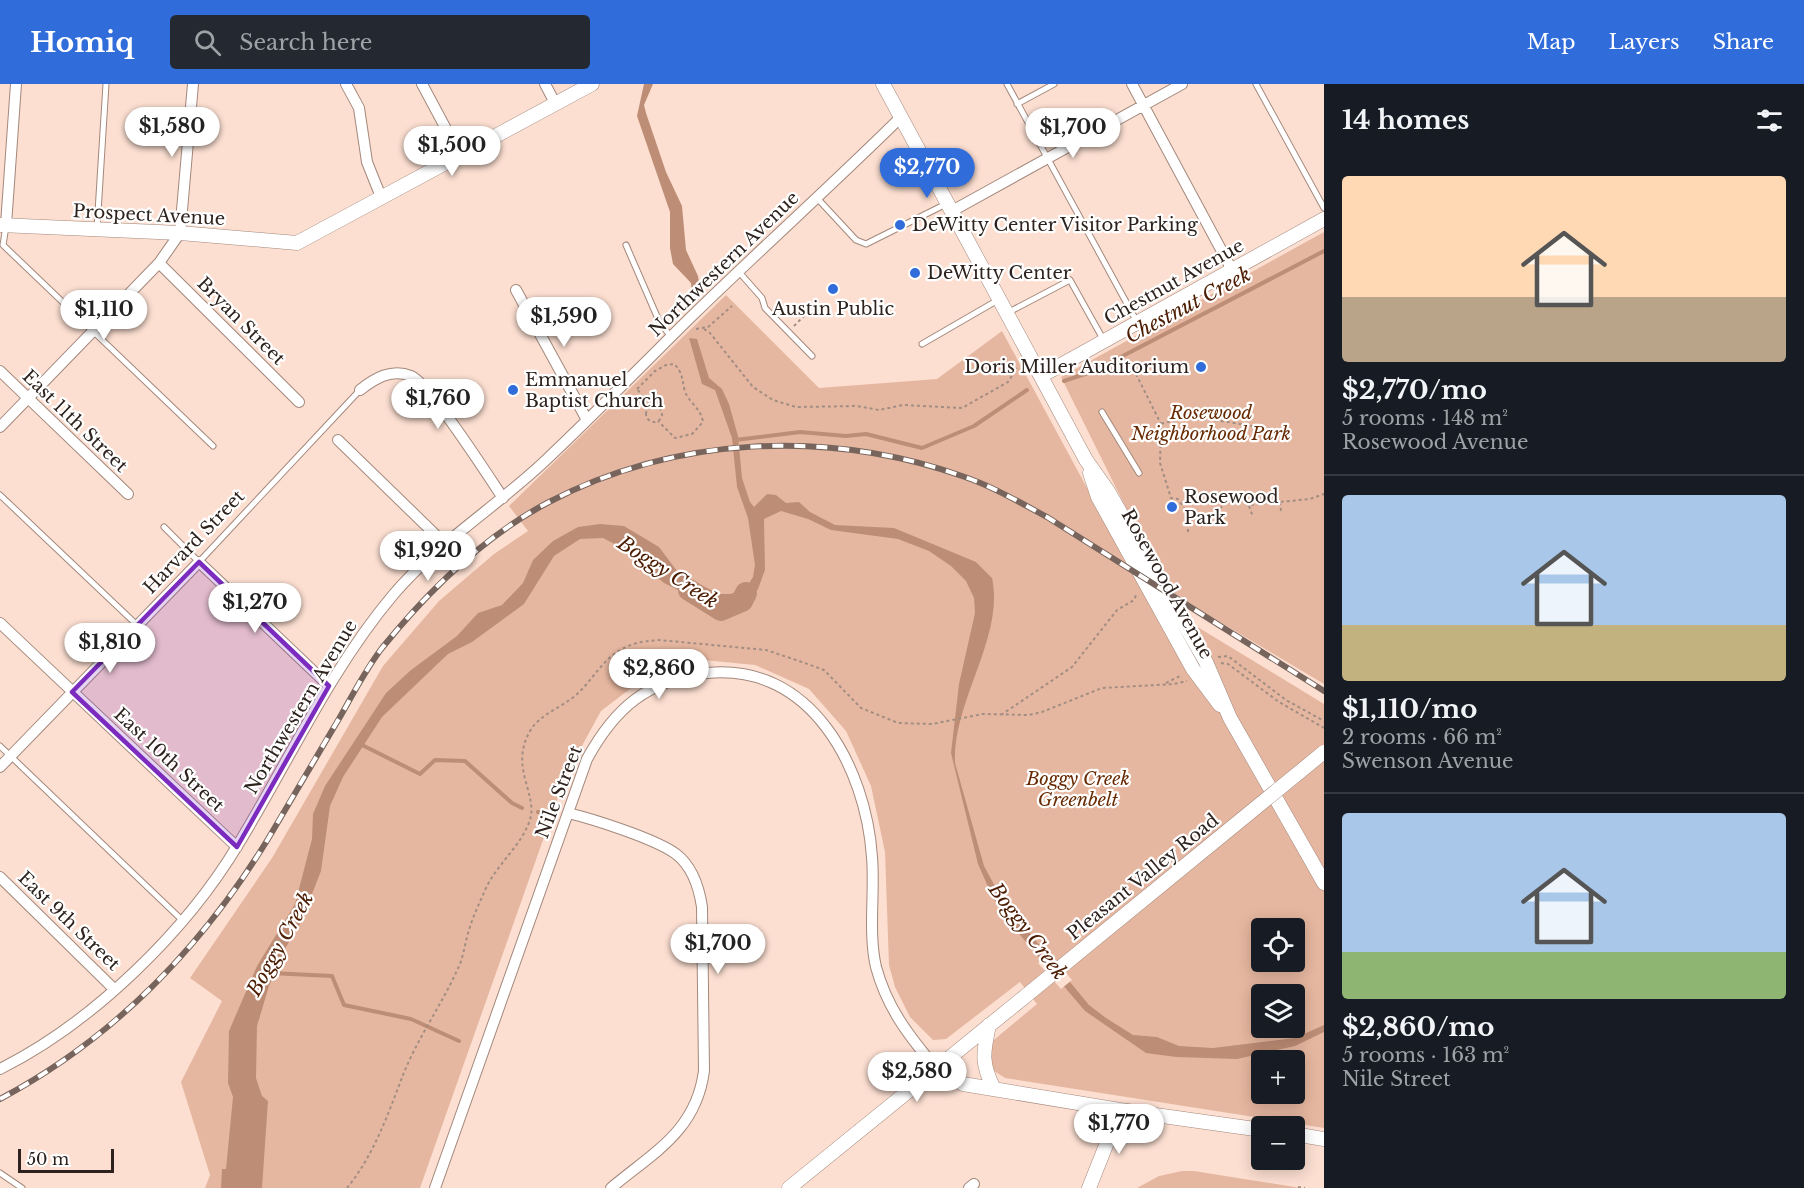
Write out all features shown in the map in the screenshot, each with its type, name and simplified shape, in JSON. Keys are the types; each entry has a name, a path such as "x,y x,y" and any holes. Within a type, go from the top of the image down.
{"street":[{"path":"3,225 16,84"},
{"path":"0,427 159,263 180,233 193,84"},
{"path":"346,84 359,108 367,162 381,198 592,84"},
{"path":"422,84 460,155"},
{"path":"545,84 555,104"},
{"name":"Rosewood Avenue","path":"884,84 1086,460 1098,497 1193,669 1230,718 1324,883"},
{"path":"1132,84 1232,270"},
{"path":"950,207 1182,84"},
{"name":"Northwestern Avenue","path":"0,1069 35,1052 114,989 183,921 237,847 329,686 394,593 446,545 503,498 587,420 901,117"},
{"name":"Prospect Avenue","path":"3,225 180,233 297,243 381,198"},
{"name":"Chestnut Avenue","path":"1041,376 1324,219"},
{"name":"Bryan Street","path":"159,263 299,402"},
{"path":"516,290 587,420"},
{"name":"East 11th Street","path":"0,371 128,494"},
{"path":"360,390 383,375 399,372 422,382 503,498"},
{"path":"338,440 446,545"},
{"path":"199,561 329,686"},
{"name":"Harvard Street","path":"0,767 199,561"},
{"name":"East 10th Street","path":"0,624 237,847"},
{"name":"Nile Street","path":"435,1188 587,759 604,729 627,704 657,685 685,675 716,672 749,675 778,686 806,704 834,736 854,774 866,814 872,856 875,964 886,997 901,1027 935,1067"},
{"name":"Pleasant Valley Road","path":"789,1188 1324,752"},
{"path":"568,813 658,845 676,854 689,869 699,887 702,907 704,1071 702,1090 693,1112 680,1130 611,1188"},
{"name":"East 9th Street","path":"0,877 114,989"},
{"path":"989,1025 983,1056 986,1072 994,1089"},
{"path":"935,1067 963,1084 1251,1128"},
{"path":"1089,1188 1120,1110"},
{"path":"1305,1135 1324,1138"}],"lane":[{"path":"97,229 106,84"},
{"path":"1007,84 1137,323"},
{"path":"1017,104 1054,84"},
{"path":"1256,84 1324,208"},
{"path":"817,198 856,240 866,244 950,207"},
{"path":"3,225 3,245 92,333 213,446"},
{"path":"626,244 659,321 671,337"},
{"path":"738,272 762,298 765,308 812,356"},
{"path":"1007,313 1070,280 1104,341"},
{"path":"922,344 999,299"},
{"name":"Harvard Street","path":"199,561 360,390"},
{"path":"1102,412 1139,473"},
{"path":"0,495 137,626"},
{"path":"164,527 199,561"},
{"path":"0,746 183,921"},
{"path":"0,1173 22,1188"}],"path":[{"path":"694,327 698,331 704,329 732,306"},
{"path":"788,332 808,311"},
{"path":"704,329 710,333 753,387 773,400 796,407 856,406 879,410 903,405 962,408 1008,382 1017,368"},
{"path":"637,389 666,365 675,364 680,369 686,394 702,414 703,422 692,434 675,438 658,421 648,420 646,415 649,408 654,406 661,409 662,417 658,421"},
{"path":"1136,374 1161,424 1160,463 1171,498 1178,499 1188,514 1188,532"},
{"path":"629,378 649,408"},
{"path":"1161,424 1185,420 1215,421 1289,431"},
{"path":"1188,514 1208,516 1238,498 1249,505 1324,494"},
{"path":"1280,502 1281,511"},
{"path":"1249,505 1253,517"},
{"path":"1001,715 1072,667 1117,610 1134,600 1140,589"},
{"path":"347,1188 387,1120 404,1074 423,1033 460,964 469,928 487,885 517,845 530,818 531,808 521,764 530,732 546,714 576,695 612,656 623,648 646,641 659,640 766,650 824,670 861,708 875,716 898,723 932,724 973,715 1042,712 1114,685 1179,683 1191,678"},
{"path":"1212,658 1227,656 1286,700 1324,721"},
{"path":"1215,665 1228,664 1279,702 1324,728"},
{"path":"1165,684 1187,672"},
{"path":"1298,1187 1305,1188"}],"highlighted area":[{"path":"199,562 329,686 237,847 72,692"}],"green space":[{"name":"Rosewood Neighborhood Park","path":"1324,232 1324,684 1173,594 1136,528 1061,377"},
{"name":"Boggy Creek Greenbelt","path":"726,295 819,388 937,379 1002,331 1145,595 1324,704 1324,1128 1305,1125 1305,1116 1251,1117 1005,1078 988,1067 989,1044 1037,1004 1020,982 946,1039 933,1040 910,1017 895,987 889,965 885,852 871,786 846,731 809,689 755,665 703,660 647,676 601,711 566,775 420,1188 205,1188 210,1175 181,1082 222,1001 190,978 272,858 383,666 439,601 494,554 528,531 509,506"},
{"path":"1182,1171 1301,1188 1137,1188 1159,1176"}],"water":[{"path":"644,84 653,84 644,105 666,172 682,206 686,250 698,276 701,293 692,295 691,283 673,264 670,248 670,212 637,116"},
{"path":"689,338 697,339 709,378 722,389 729,404 738,436 742,478 754,507 767,494 776,495 786,503 799,502 810,512 835,525 894,528 976,562 992,578 994,600 991,623 961,717 956,740 955,763 984,866 1003,901 1089,1005 1133,1035 1157,1037 1179,1046 1213,1048 1305,1038 1305,1034 1324,1025 1324,1032 1295,1046 1277,1050 1251,1050 1251,1056 1237,1059 1176,1057 1146,1053 1085,1011 1015,929 993,898 978,864 951,753 959,684 975,613 974,598 966,581 951,566 929,551 898,539 831,530 808,519 781,511 764,519 765,570 758,589 742,608 729,611 698,600 664,583 624,549 603,538 580,539 554,556 524,604 472,642 448,654 382,717 343,777 330,806 321,871 301,922 286,947 269,986 257,1026 256,1078 262,1096 268,1101 262,1188 221,1188 222,1169 226,1169 233,1097 228,1083 229,1031 257,966 295,904 312,839 313,814 325,786 386,693 411,670 457,636 478,613 502,605 523,583 533,560 553,541 578,527 600,524 624,526 659,547 677,571 720,594 742,594 753,577 755,565 748,518 737,487 732,438 715,390 702,384"}],"pier":[{"path":"1050,953 1072,980 1061,989 1038,963"}],"waterway":[{"name":"Chestnut Creek","path":"1064,381 1094,371 1324,251"},
{"name":"Chestnut Creek","path":"735,440 800,432 846,436 866,434 922,448 974,426 1027,390"},
{"name":"Boggy Creek","path":"689,590 721,610 742,601 746,593"},
{"path":"358,743 420,774 435,760 465,761 512,803 522,808"},
{"path":"538,812 545,814"},
{"path":"270,973 332,976 344,1005 411,1019 459,1041"}],"railway":[{"path":"0,1099 41,1075 117,1019 184,953 214,917 268,839 376,656 418,606 458,566 502,531 549,502 597,480 648,463 700,452 752,447 806,446 859,451 911,461 962,476 995,489 1047,517 1324,691"}],"place":[{"name":"DeWitty Center Visitor Parking","path":"900,225"},
{"name":"DeWitty Center","path":"915,273"},
{"name":"Austin Public","path":"833,289"},
{"name":"Doris Miller Auditorium","path":"1201,367"},
{"name":"Emmanuel Baptist Church","path":"513,390"},
{"name":"Rosewood Park","path":"1172,507"}]}
